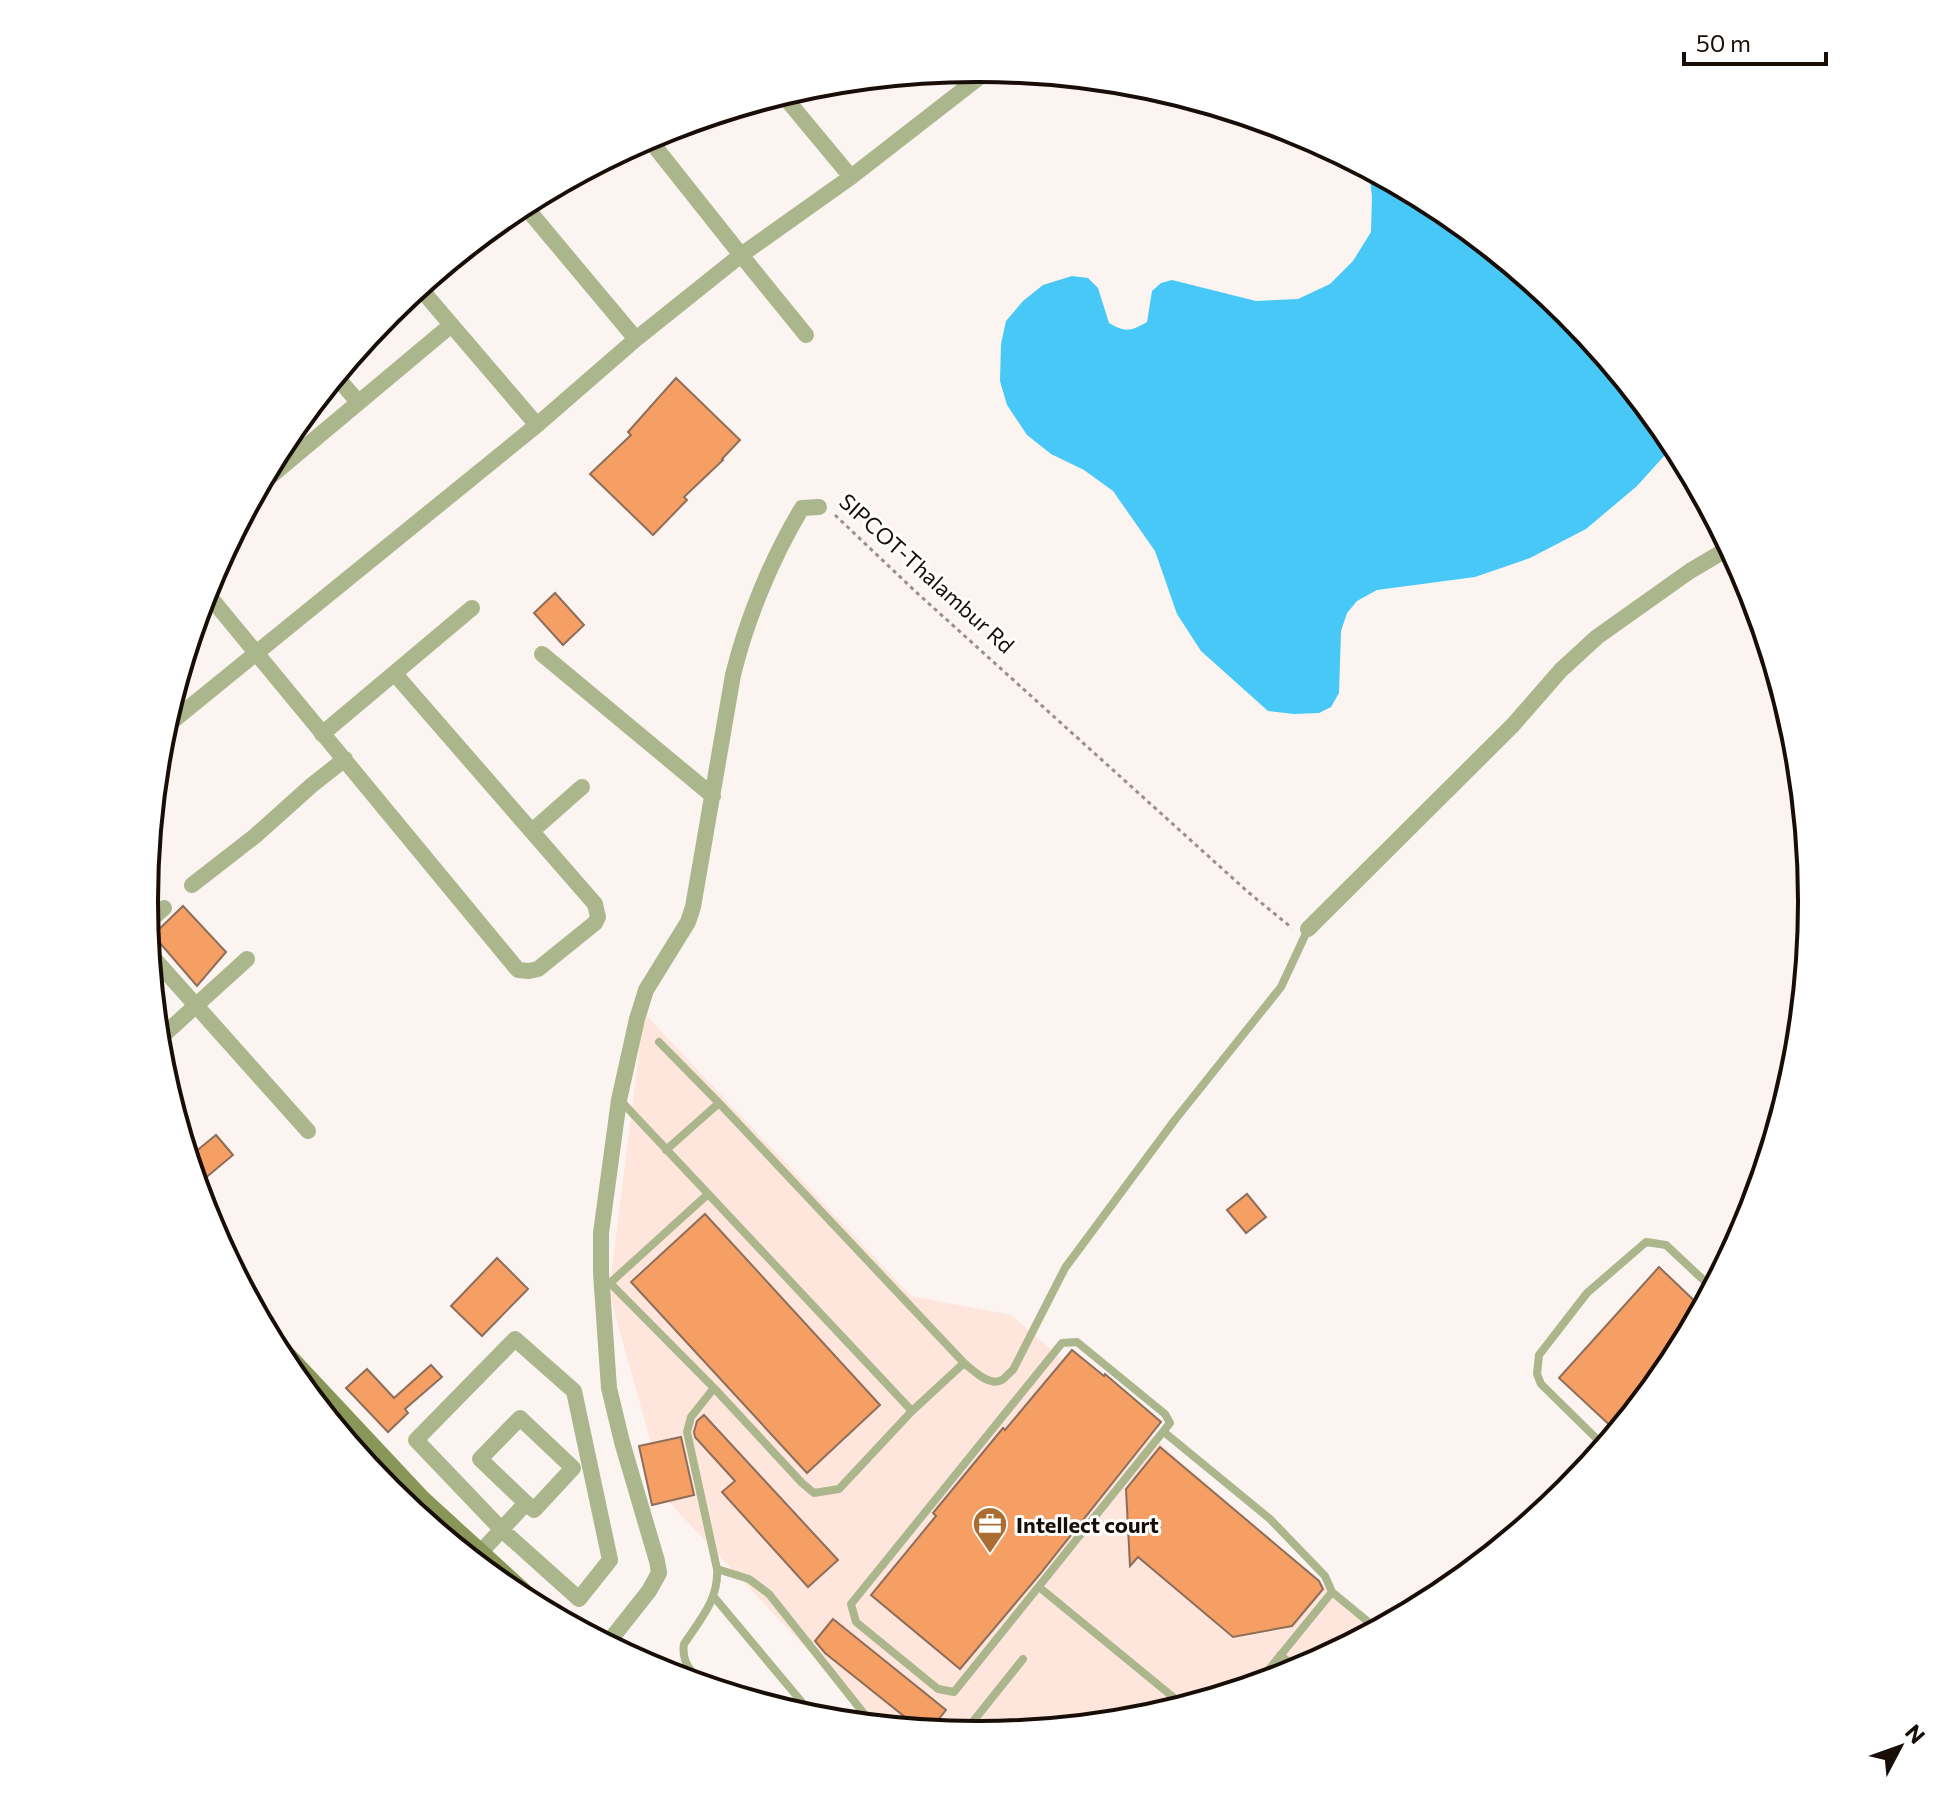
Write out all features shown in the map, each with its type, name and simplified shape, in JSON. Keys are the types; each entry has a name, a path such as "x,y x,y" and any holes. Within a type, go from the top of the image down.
{"street":[{"path":"180,715 741,255 851,177 973,82"},
{"path":"791,104 851,177"},
{"path":"656,148 806,335"},
{"path":"532,215 636,339"},
{"path":"426,296 537,425"},
{"path":"293,452 450,326"},
{"path":"343,384 358,402"},
{"name":"SIPCOT-Thalambur Rd","path":"614,1635 649,1591 659,1573 609,1388 601,1233 619,1100 646,990 688,922 693,907 742,639 789,529 802,508 819,507"},
{"path":"1308,929 1597,637 1720,554"},
{"path":"215,603 518,970 538,969 595,923 598,917 595,904 395,674"},
{"path":"322,734 472,608"},
{"path":"542,654 713,796"},
{"path":"192,885 345,759"},
{"path":"532,831 582,787"},
{"path":"158,913 164,908"},
{"path":"169,1029 247,959"},
{"path":"161,967 308,1131"},
{"path":"515,1339 574,1391 610,1560 579,1599 502,1530 416,1440 515,1339"},
{"path":"338,1412 421,1501 455,1532"},
{"path":"520,1418 573,1468 534,1510 526,1503 480,1459 520,1418"},
{"path":"480,1553 526,1503"}],"lane":[{"path":"659,1042 964,1363 986,1379 997,1382 1013,1370 1065,1268 1174,1121 1281,987 1308,929"},
{"path":"619,1100 912,1411"},
{"path":"666,1150 719,1103"},
{"path":"708,1194 610,1283 814,1493 839,1489 912,1411 964,1363"},
{"path":"1597,1439 1541,1384 1537,1374 1539,1355 1587,1293 1646,1242 1666,1245 1704,1281"},
{"path":"1077,1342 1165,1414 1170,1423 1164,1432 954,1692 938,1689 856,1622 851,1604 1062,1343 1077,1342"},
{"path":"689,1668 683,1653 684,1644 714,1597 718,1583 687,1432 691,1417 714,1388"},
{"path":"1164,1432 1270,1519 1325,1576 1332,1592 1368,1621"},
{"path":"717,1569 749,1579 769,1594 863,1713"},
{"path":"1039,1587 1173,1697"},
{"path":"1270,1667 1332,1592"},
{"path":"714,1597 801,1701"},
{"path":"1280,1655 1287,1661"},
{"path":"974,1721 1023,1659"}],"path":[{"name":"SIPCOT-Thalambur Rd","path":"819,507 835,515 1272,913 1295,930 1308,929"}],"shaded area":[{"path":"644,1013 911,1296 1011,1315 1369,1621 1292,1659 1241,1678 1138,1705 1085,1714 978,1721 867,1713 667,1500 609,1293"}],"water":[{"path":"1370,183 1433,220 1518,285 1594,361 1665,455 1637,486 1586,529 1530,558 1475,577 1377,590 1357,601 1347,613 1341,631 1339,693 1331,707 1319,713 1268,711 1201,651 1177,614 1155,551 1113,491 1084,470 1051,454 1027,435 1007,405 1000,381 1001,344 1006,321 1023,301 1043,285 1072,276 1088,278 1098,288 1109,323 1128,330 1147,322 1152,291 1161,283 1172,280 1256,301 1298,299 1330,284 1353,261 1371,232"}],"building":[{"path":"676,378 740,440 684,497 687,500 653,535 590,474 631,435 628,432"},
{"path":"555,593 584,625 563,645 534,613"},
{"path":"183,906 226,952 197,986 160,943 159,929"},
{"path":"216,1135 233,1155 207,1177 197,1150"},
{"path":"1247,1194 1266,1217 1246,1233 1227,1210"},
{"path":"705,1214 880,1405 807,1473 631,1282"},
{"path":"497,1258 528,1289 482,1336 451,1306"},
{"path":"1659,1267 1694,1300 1659,1357 1609,1424 1559,1378"},
{"path":"1072,1350 1161,1422 960,1669 871,1595 936,1516 933,1513"},
{"path":"431,1365 442,1377 405,1409 408,1413 388,1432 346,1388 367,1369 394,1398"},
{"path":"704,1415 838,1560 808,1587 722,1492 735,1481 695,1437 697,1421"},
{"path":"681,1437 694,1495 652,1505 639,1446"},
{"path":"1160,1447 1319,1581 1323,1589 1292,1626 1233,1637 1138,1557 1130,1566 1126,1489"},
{"path":"833,1619 946,1710 938,1720 905,1717 825,1653 815,1641"}],"place":[{"name":"Intellect court","path":"990,1555"}]}
